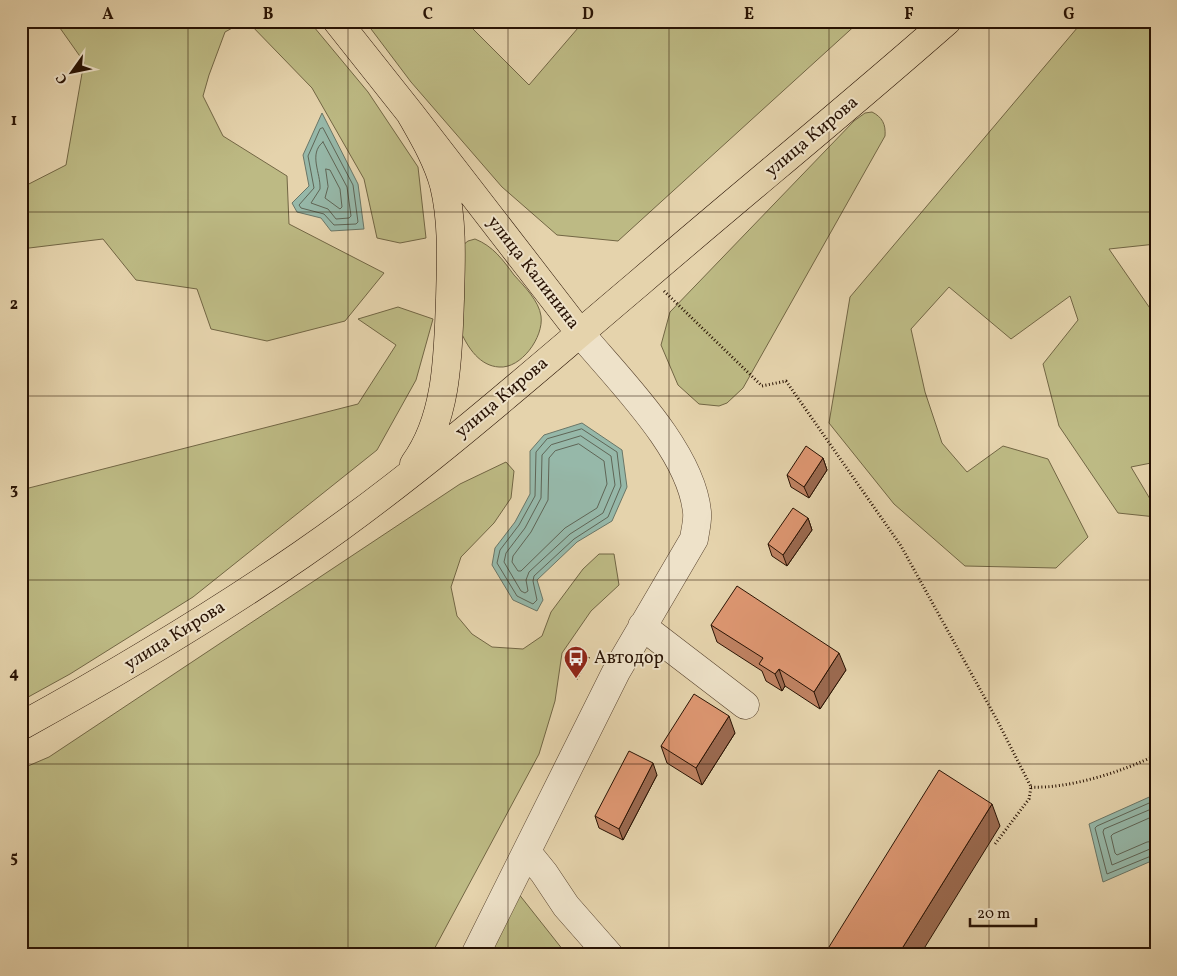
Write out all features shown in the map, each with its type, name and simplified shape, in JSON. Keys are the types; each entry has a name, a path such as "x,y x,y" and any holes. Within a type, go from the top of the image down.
{"main road":[{"name":"улица Калинина","path":"337,21 580,333"},
{"name":"улица Кирова","path":"21,726 87,690 201,621 303,554 392,488 580,333 947,21"},
{"path":"392,488 406,474 427,442 441,398 449,339 452,252 444,184 436,161 410,113"}],"street":[{"name":"улица Калинина","path":"580,333 657,424 681,462 693,491 698,514 694,539 642,626"},
{"path":"475,955 616,672 642,626 745,705"},
{"path":"527,852 566,906 609,955"}],"path":[{"path":"648,275 762,386 786,381 901,546 997,720 1031,787 1029,798 995,844"},
{"path":"576,680 590,655"},
{"path":"1031,787 1048,788 1093,778 1137,765 1156,756"}],"shaded area":[{"path":"55,21 245,21 225,32 203,96 223,136 287,176 289,224 384,273 345,321 267,341 211,329 197,289 136,280 103,239 21,249 21,188 66,165 84,62"},
{"path":"247,21 309,21 368,92 418,167 426,238 400,243 377,238 364,179 312,88"},
{"path":"365,21 465,21 529,85 584,21 860,21 618,241 557,235 502,187 411,82"},
{"path":"1083,21 1156,21 1156,244 1109,249 1156,317 1156,462 1131,467 1156,509 1156,517 1118,513 1059,426 1043,364 1078,320 1070,296 1011,339 949,287 911,329 925,392 942,443 967,472 1003,446 1048,459 1088,537 1056,568 965,566 894,504 829,423 850,297"},
{"path":"872,112 883,121 885,136 743,388 727,403 719,406 699,404 678,385 661,345 670,312 854,121 865,113"},
{"path":"475,239 487,245 502,259 530,294 540,310 541,324 535,342 523,357 507,366 492,366 480,360 471,350 461,332 463,245"},
{"path":"398,307 433,319 416,380 377,450 193,597 70,674 21,701 21,490 358,404 396,345 358,319"},
{"path":"506,462 514,471 511,498 494,523 461,557 451,587 457,616 472,634 492,647 523,649 542,636 551,612 583,569 599,554 614,554 619,585 591,611 562,653 555,701 539,754 431,955 21,955 21,769 49,757 460,484"},
{"path":"514,888 567,955 475,955"}],"water":[{"path":"322,113 358,184 364,229 331,231 321,218 297,212 292,203 309,186 303,155"},
{"path":"582,423 622,450 627,487 612,521 577,542 537,580 543,600 537,611 513,600 492,565 495,548 515,522 530,494 530,451 544,435"},
{"path":"1156,794 1156,859 1103,882 1089,824"}],"building":[{"path":"806,446 823,458 804,487 787,475"},
{"path":"793,508 808,518 783,555 768,544"},
{"path":"737,586 839,653 814,692 779,669 775,674 759,664 763,658 711,625"},
{"path":"694,694 729,716 696,768 661,746"},
{"path":"629,751 653,763 619,829 595,816"},
{"path":"939,770 992,804 898,955 824,955"}],"place":[{"name":"Автодор","path":"576,679"}]}
